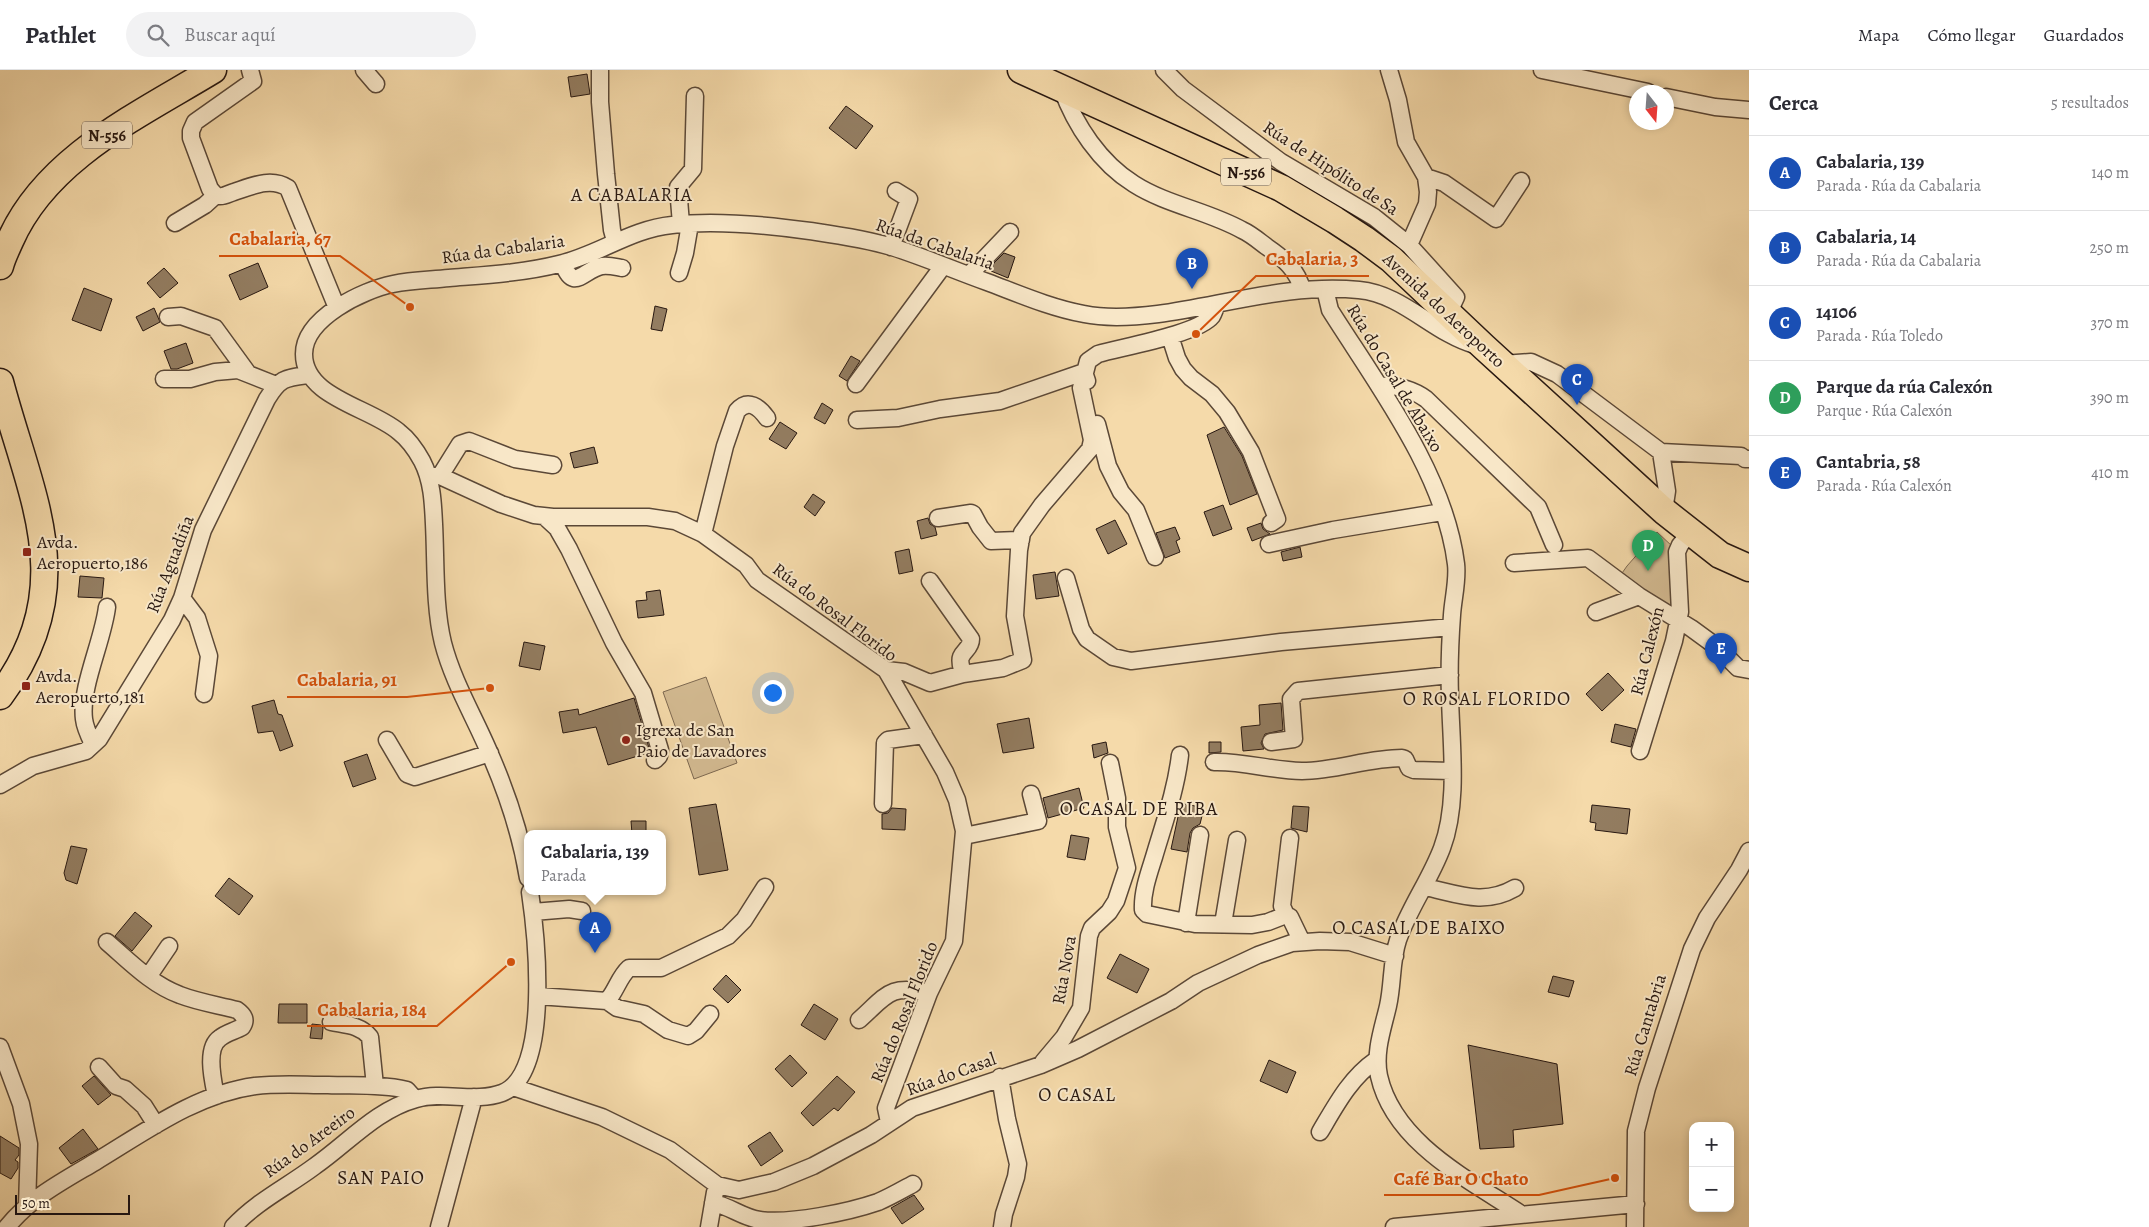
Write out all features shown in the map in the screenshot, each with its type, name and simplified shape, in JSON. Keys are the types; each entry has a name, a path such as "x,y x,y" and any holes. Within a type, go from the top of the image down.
{"main road":[{"name":"N-556","path":"0,266 23,214 59,172 96,142 213,70"},
{"name":"Avenida do Aeroporto","path":"1040,77 1272,184 1309,204 1391,259 1664,512 1720,555 1749,568"},
{"path":"0,382 34,499 42,536 46,575 38,622 26,652 0,696"}],"street":[{"path":"250,70 253,81 195,122 191,131 191,138 210,189 216,195 221,197 266,183 282,184 288,188 337,308"},
{"path":"364,70 376,84"},
{"path":"600,70 600,102 606,174 612,230 616,241"},
{"name":"Rúa de Hipólito de Sa","path":"1164,70 1183,89 1281,162 1374,217 1409,245 1456,297 1449,312"},
{"path":"1389,70 1398,100 1406,142 1426,177 1428,192 1427,204 1409,245"},
{"path":"1542,70 1629,88"},
{"path":"1040,77 1114,169 1134,184 1243,230 1285,259 1300,281 1302,290"},
{"path":"678,273 685,253 685,224 678,187 693,168 695,96"},
{"path":"1674,98 1715,107 1749,110"},
{"path":"1426,177 1444,182 1496,220 1521,181"},
{"path":"891,247 909,199 896,191"},
{"path":"175,223 205,205 216,195"},
{"name":"Rúa da Cabalaria","path":"308,375 304,356 306,342 318,324 337,308 363,294 392,284 497,274 563,263 616,241 658,227 685,224 719,224 808,231 891,247 1051,306 1086,315 1143,315 1217,305 1302,290 1366,290 1385,296 1460,341 1494,356 1531,362 1557,374 1661,452"},
{"path":"969,275 1010,232"},
{"path":"563,263 567,276 570,278 577,278 601,266 622,268"},
{"path":"856,384 943,266"},
{"name":"Rúa do Casal de Abaixo","path":"1325,289 1330,310 1413,442 1436,492 1452,543 1456,567 1451,627 1452,807 1449,828 1425,887 1412,906 1398,941 1392,991 1376,1060 1386,1098 1409,1133 1436,1157 1521,1214"},
{"path":"886,670 904,672 930,683 964,674 1003,668 1023,660 1015,616 1020,540 1022,532 1038,511 1090,449 1092,440 1081,388 1088,361 1098,354 1170,336 1207,320 1217,305"},
{"path":"168,317 181,316 216,328 247,372"},
{"path":"1170,336 1177,358 1183,368 1227,412 1251,452 1278,519 1271,523"},
{"path":"164,379 195,378 215,372 238,370 276,385 286,377 308,375 314,383 328,392 400,432 434,476"},
{"path":"857,420 898,418 940,409 1000,401 1084,372"},
{"path":"1084,372 1108,466 1121,492 1136,510 1155,557"},
{"name":"Rúa Aguadiña","path":"0,785 33,766 86,750 99,739 172,620 182,598 203,530 276,385"},
{"path":"1379,386 1391,386 1414,391 1426,399 1538,507 1554,544"},
{"path":"704,534 725,446 737,411 740,407 749,404 759,409 767,418"},
{"path":"524,856 518,830 490,754 457,682 443,643 438,614 433,504 434,476 460,444 468,441 515,459 553,465"},
{"path":"1664,512 1667,491 1661,452 1741,456 1749,459"},
{"name":"Rúa do Rosal Florido","path":"434,476 501,504 544,516 648,517 675,521 704,534 746,565 758,580 886,670 945,772 957,800 964,836 954,941 929,993 886,1108 889,1122"},
{"path":"1269,544 1333,530 1442,512"},
{"path":"938,518 971,513 992,540 1020,540"},
{"path":"544,516 557,528 569,549 614,643 644,693 660,750 659,756 655,760"},
{"name":"Rúa Calexón","path":"1640,751 1674,641 1680,612 1678,552 1680,545 1690,533"},
{"path":"1514,563 1588,558 1640,596 1678,619 1717,648 1738,668 1749,670"},
{"path":"1066,578 1081,629 1087,639 1120,660 1131,661 1281,642 1451,627"},
{"path":"930,582 971,639 969,648 960,660 964,674"},
{"path":"1596,612 1640,596"},
{"path":"182,598 197,618 209,656 204,694"},
{"path":"93,744 85,725 85,697 100,641 106,607"},
{"path":"1271,742 1294,739 1291,699 1298,691 1450,675"},
{"path":"883,804 885,743 888,740 924,735"},
{"path":"387,740 407,774 415,777 490,754"},
{"path":"1180,755 1174,793 1160,830 1142,910 1147,914 1186,923 1252,925 1268,922 1286,915"},
{"path":"1214,762 1304,771 1341,766 1366,760 1402,758 1405,759 1409,768 1414,770 1451,770"},
{"name":"Rúa Nova","path":"1041,1065 1064,1037 1081,1008 1089,936 1092,928 1109,912 1125,875 1126,862 1120,848 1117,827 1117,798 1110,763"},
{"path":"964,836 1038,821 1031,794"},
{"path":"1186,923 1200,835"},
{"path":"1290,838 1282,906 1286,915 1290,917 1302,942"},
{"path":"1223,924 1237,840"},
{"name":"Rúa Cantabria","path":"1635,1227 1637,1123 1684,970 1700,932 1740,870 1749,851"},
{"path":"607,1001 623,974 629,968 661,968 728,936 744,920 766,887"},
{"path":"1425,887 1476,898 1490,898 1515,888"},
{"path":"439,1227 474,1097 503,1093 513,1087 525,1066 532,1045 538,996 530,895"},
{"path":"533,912 569,909 582,911"},
{"path":"107,942 148,978 180,995 237,1010 244,1016 242,1027 220,1038 213,1047 211,1073 216,1096"},
{"name":"Rúa do Casal","path":"513,1087 602,1117 670,1150 717,1185 739,1190 774,1182 813,1166 871,1135 912,1108 1000,1077 1041,1065 1171,1002 1198,983 1258,955 1292,943 1350,942 1395,956"},
{"path":"148,978 169,946"},
{"path":"859,1020 890,992 900,989 911,989 929,993"},
{"path":"538,996 607,1001 617,1008 644,1014 668,1030 688,1036 696,1031 710,1014"},
{"path":"331,1022 356,1027 365,1031 370,1037 375,1086"},
{"path":"0,1047 21,1104 29,1144 27,1206"},
{"path":"1320,1132 1353,1081 1364,1068 1376,1060"},
{"path":"100,1067 116,1086 125,1089 144,1106 156,1125"},
{"path":"1000,1077 1007,1119 1018,1164 1016,1178 1004,1214 1002,1227"},
{"path":"7,1227 38,1197 174,1114 216,1096 254,1086 375,1086 407,1090 415,1100"},
{"name":"Rúa do Areeiro","path":"234,1227 262,1200 309,1171 350,1137 383,1114 415,1100 434,1096 474,1097"},
{"path":"713,1203 725,1205 747,1217 760,1220 797,1219 849,1210 879,1201 913,1184"},
{"path":"709,1227 717,1185"},
{"path":"1394,1227 1636,1204"}],"shaded area":[{"path":"1657,532 1673,547 1674,609 1620,576"},
{"path":"706,677 737,763 694,779 663,692"}],"building":[{"path":"587,74 590,94 571,97 568,77"},
{"path":"846,106 873,126 856,149 829,128"},
{"path":"1004,253 1015,257 1008,278 991,271 994,263"},
{"path":"258,263 268,287 240,300 229,275"},
{"path":"164,268 178,283 160,298 147,283"},
{"path":"84,288 112,299 101,331 72,320"},
{"path":"655,306 667,309 662,331 651,329"},
{"path":"154,308 160,322 143,331 136,317"},
{"path":"186,343 193,363 177,369 171,369 164,351"},
{"path":"851,356 860,361 847,381 839,376"},
{"path":"822,403 833,410 825,424 814,418"},
{"path":"780,422 797,433 786,449 769,439"},
{"path":"1224,427 1242,456 1257,494 1230,505 1207,435"},
{"path":"594,447 598,463 574,468 570,453"},
{"path":"813,494 825,502 815,516 804,507"},
{"path":"1223,505 1232,529 1213,536 1204,512"},
{"path":"928,518 930,524 935,527 937,535 921,539 917,521"},
{"path":"1115,520 1127,544 1108,554 1096,529"},
{"path":"1261,523 1263,529 1270,534 1252,541 1247,528"},
{"path":"1175,527 1180,539 1176,541 1180,552 1165,558 1156,533"},
{"path":"1300,547 1302,557 1283,561 1281,552"},
{"path":"909,549 913,571 899,574 895,552"},
{"path":"1055,572 1059,596 1036,599 1033,575"},
{"path":"80,576 104,578 102,598 78,597"},
{"path":"660,590 664,615 638,618 636,601 647,600 646,592"},
{"path":"524,642 545,646 540,670 519,666"},
{"path":"1608,673 1624,690 1602,711 1586,694"},
{"name":"Igrexa de San Paio de Lavadores","path":"634,698 650,751 648,753 608,765 596,727 563,733 559,712 578,709 579,715"},
{"path":"274,700 278,714 282,715 293,746 280,751 273,731 258,733 252,706"},
{"path":"1281,703 1283,730 1265,734 1261,743 1264,749 1243,751 1241,727 1260,725 1259,705"},
{"path":"1029,718 1034,748 1003,753 997,724"},
{"path":"1615,724 1636,729 1631,747 1611,742"},
{"path":"1106,742 1108,753 1094,758 1092,745"},
{"path":"1209,742 1221,742 1221,752 1209,753"},
{"path":"367,754 376,779 353,787 344,762"},
{"path":"1079,788 1084,808 1048,818 1043,798"},
{"path":"1181,803 1204,808 1200,824 1193,828 1190,833 1187,852 1171,849"},
{"path":"716,804 728,870 699,875 689,808"},
{"path":"1592,805 1630,809 1627,834 1595,830 1596,823 1590,822"},
{"path":"1293,806 1309,807 1307,832 1291,828"},
{"path":"892,808 906,809 905,830 882,829 882,814 888,813"},
{"path":"631,821 646,821 646,830 632,830"},
{"path":"1071,835 1089,838 1085,860 1067,857"},
{"path":"71,846 87,849 77,884 66,880 64,873"},
{"path":"229,878 253,896 239,915 215,896"},
{"path":"135,912 152,926 132,951 115,936"},
{"path":"1120,954 1149,969 1137,993 1107,978"},
{"path":"726,975 741,990 728,1003 713,989"},
{"path":"1553,976 1574,981 1569,997 1548,992"},
{"path":"279,1004 307,1004 307,1023 278,1023"},
{"path":"814,1004 838,1019 825,1040 801,1025"},
{"path":"312,1024 321,1025 323,1028 322,1039 310,1038"},
{"path":"1468,1045 1557,1064 1563,1124 1513,1130 1514,1147 1480,1149"},
{"path":"790,1055 807,1073 792,1087 775,1069"},
{"path":"1269,1060 1296,1072 1287,1093 1260,1081"},
{"path":"94,1076 111,1095 98,1105 82,1086"},
{"path":"837,1076 855,1092 838,1111 834,1108 813,1126 801,1113"},
{"path":"83,1129 98,1149 71,1164 59,1148"},
{"path":"770,1132 783,1151 761,1166 748,1146"},
{"path":"0,1136 19,1148 19,1155 15,1160 18,1162 18,1168 11,1179 0,1173"},
{"path":"914,1195 924,1209 902,1224 891,1208"}],"place":[{"name":"Cabalaria, 14","path":"1192,289"},
{"name":"Cabalaria, 67","path":"410,307"},
{"name":"Cabalaria, 3","path":"1196,334"},
{"name":"14106","path":"1577,405"},
{"name":"Avda. Aeropuerto,186","path":"27,552"},
{"name":"Parque da rúa Calexón","path":"1648,571"},
{"name":"Cantabria, 58","path":"1721,674"},
{"name":"Avda. Aeropuerto,181","path":"26,686"},
{"name":"Cabalaria, 91","path":"490,688"},
{"name":"Igrexa de San Paio de Lavadores","path":"626,740"},
{"name":"Cabalaria, 139","path":"595,953"},
{"name":"Cabalaria, 184","path":"511,962"},
{"name":"Café Bar O Chato","path":"1615,1178"}],"district":[{"name":"A CABALARIA","path":"632,194"},
{"name":"O ROSAL FLORIDO","path":"1487,698"},
{"name":"O CASAL DE RIBA","path":"1139,808"},
{"name":"O CASAL DE BAIXO","path":"1419,927"},
{"name":"O CASAL","path":"1077,1094"},
{"name":"SAN PAIO","path":"381,1177"}]}
